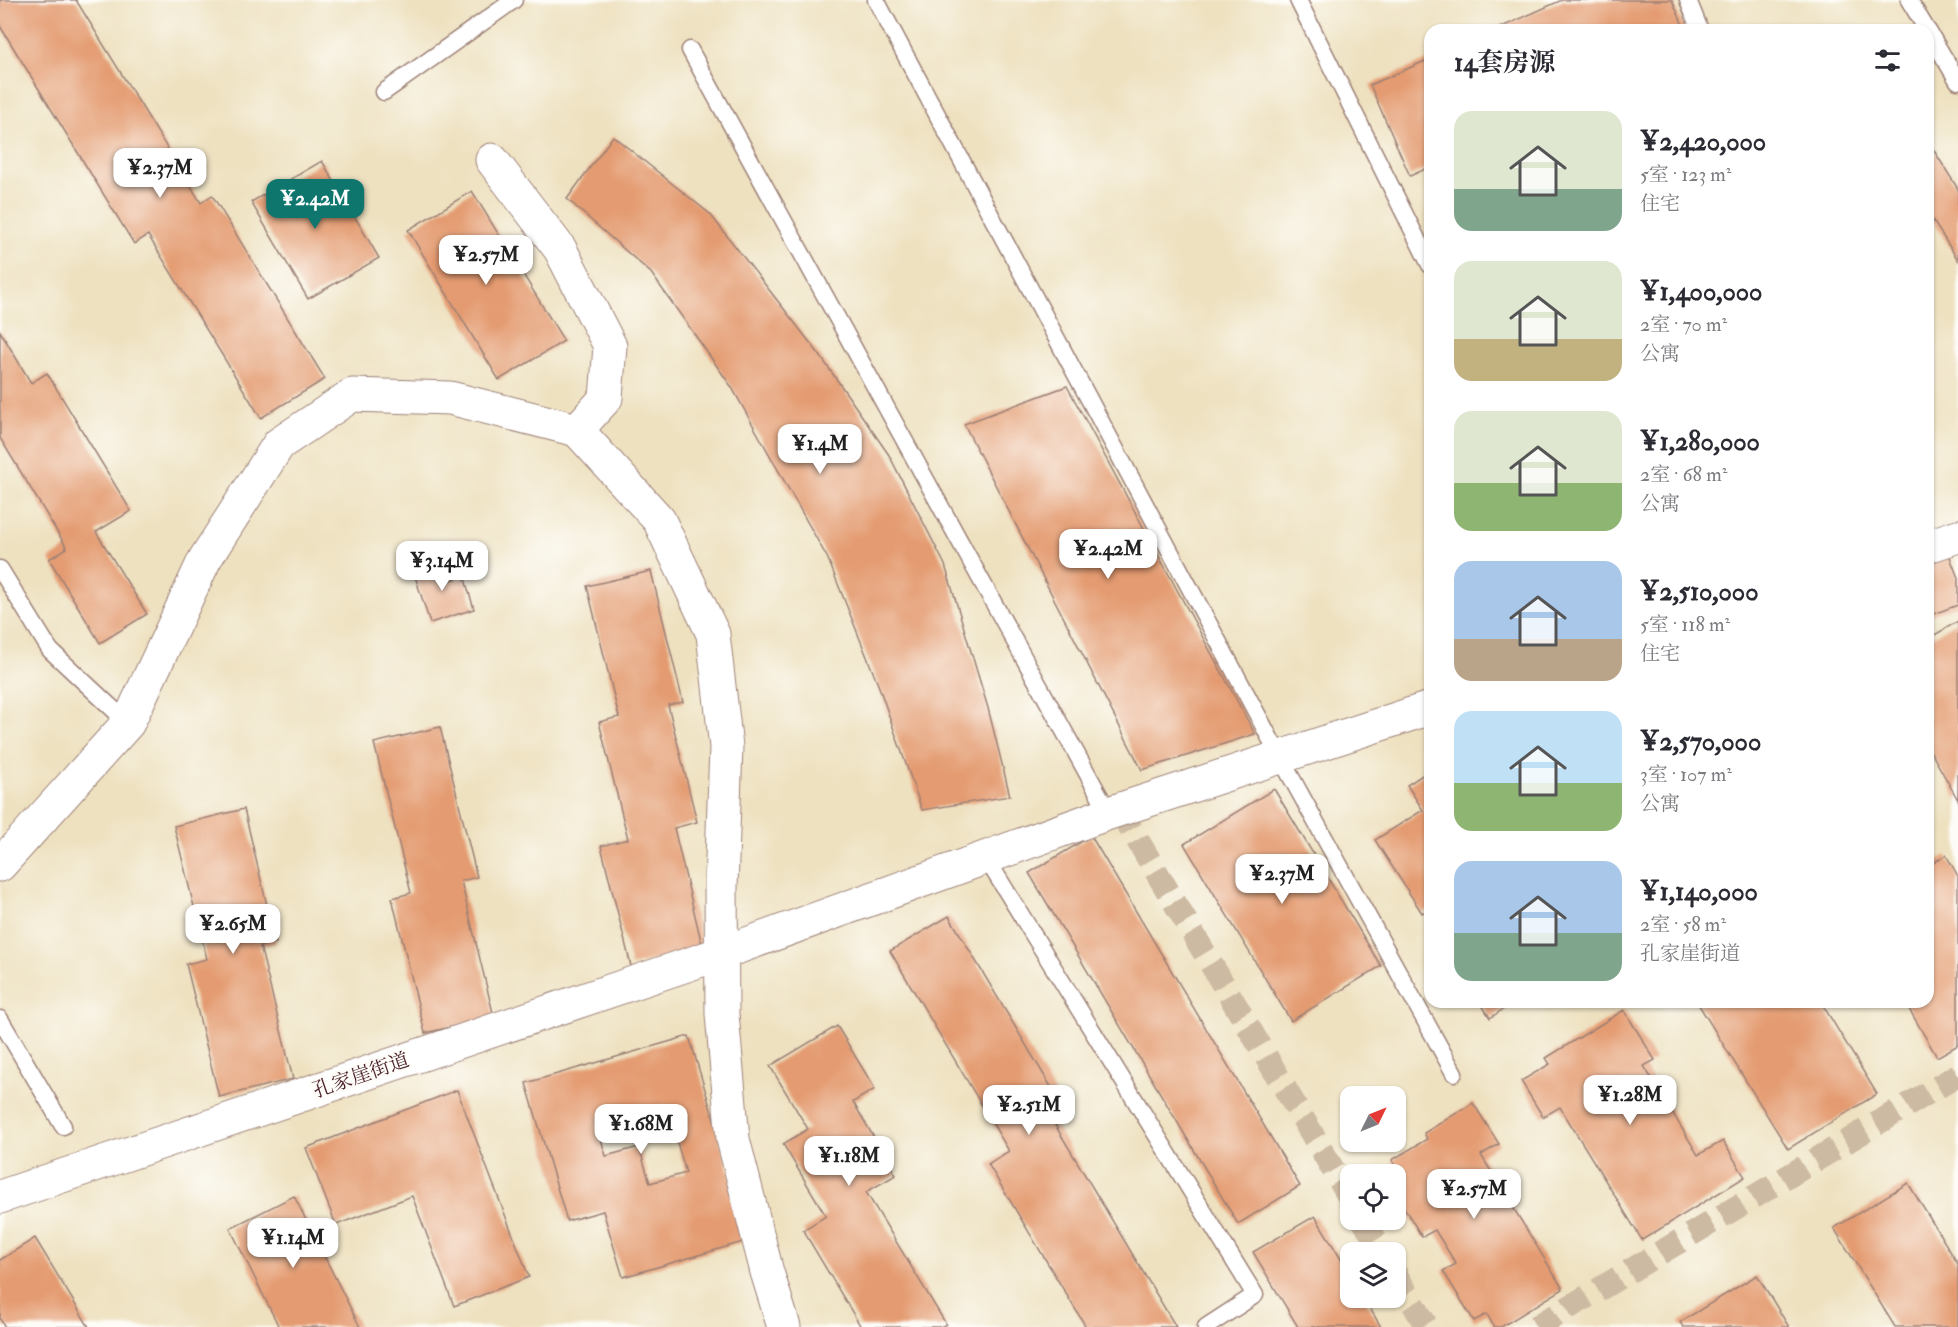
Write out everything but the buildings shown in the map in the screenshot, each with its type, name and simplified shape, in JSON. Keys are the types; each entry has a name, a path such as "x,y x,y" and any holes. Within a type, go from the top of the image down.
{"street":[{"path":"492,160 561,249 610,346 606,398 577,430"},
{"path":"0,865 128,723 205,559 279,444 352,395 450,398 577,430 659,520 713,634 726,747 721,887 722,1014 733,1139 766,1272 784,1327"},
{"path":"1934,544 1958,536"},
{"name":"孔家崖街道","path":"0,1197 722,953 1109,813 1424,710"}],"lane":[{"path":"384,92 514,0"},
{"path":"876,0 1280,757 1454,1073"},
{"path":"1298,0 1424,253"},
{"path":"1688,0 1698,24"},
{"path":"1909,0 1923,24"},
{"path":"1934,42 1958,81"},
{"path":"690,50 1109,813"},
{"path":"0,569 50,650 128,723"},
{"path":"986,858 1255,1295 1206,1327"},
{"path":"0,1019 63,1126"}],"tunnel":[{"path":"1119,809 1340,1181"},
{"path":"1536,1327 1958,1075"},
{"path":"1369,1230 1377,1242"},
{"path":"1406,1292 1427,1327"}]}
